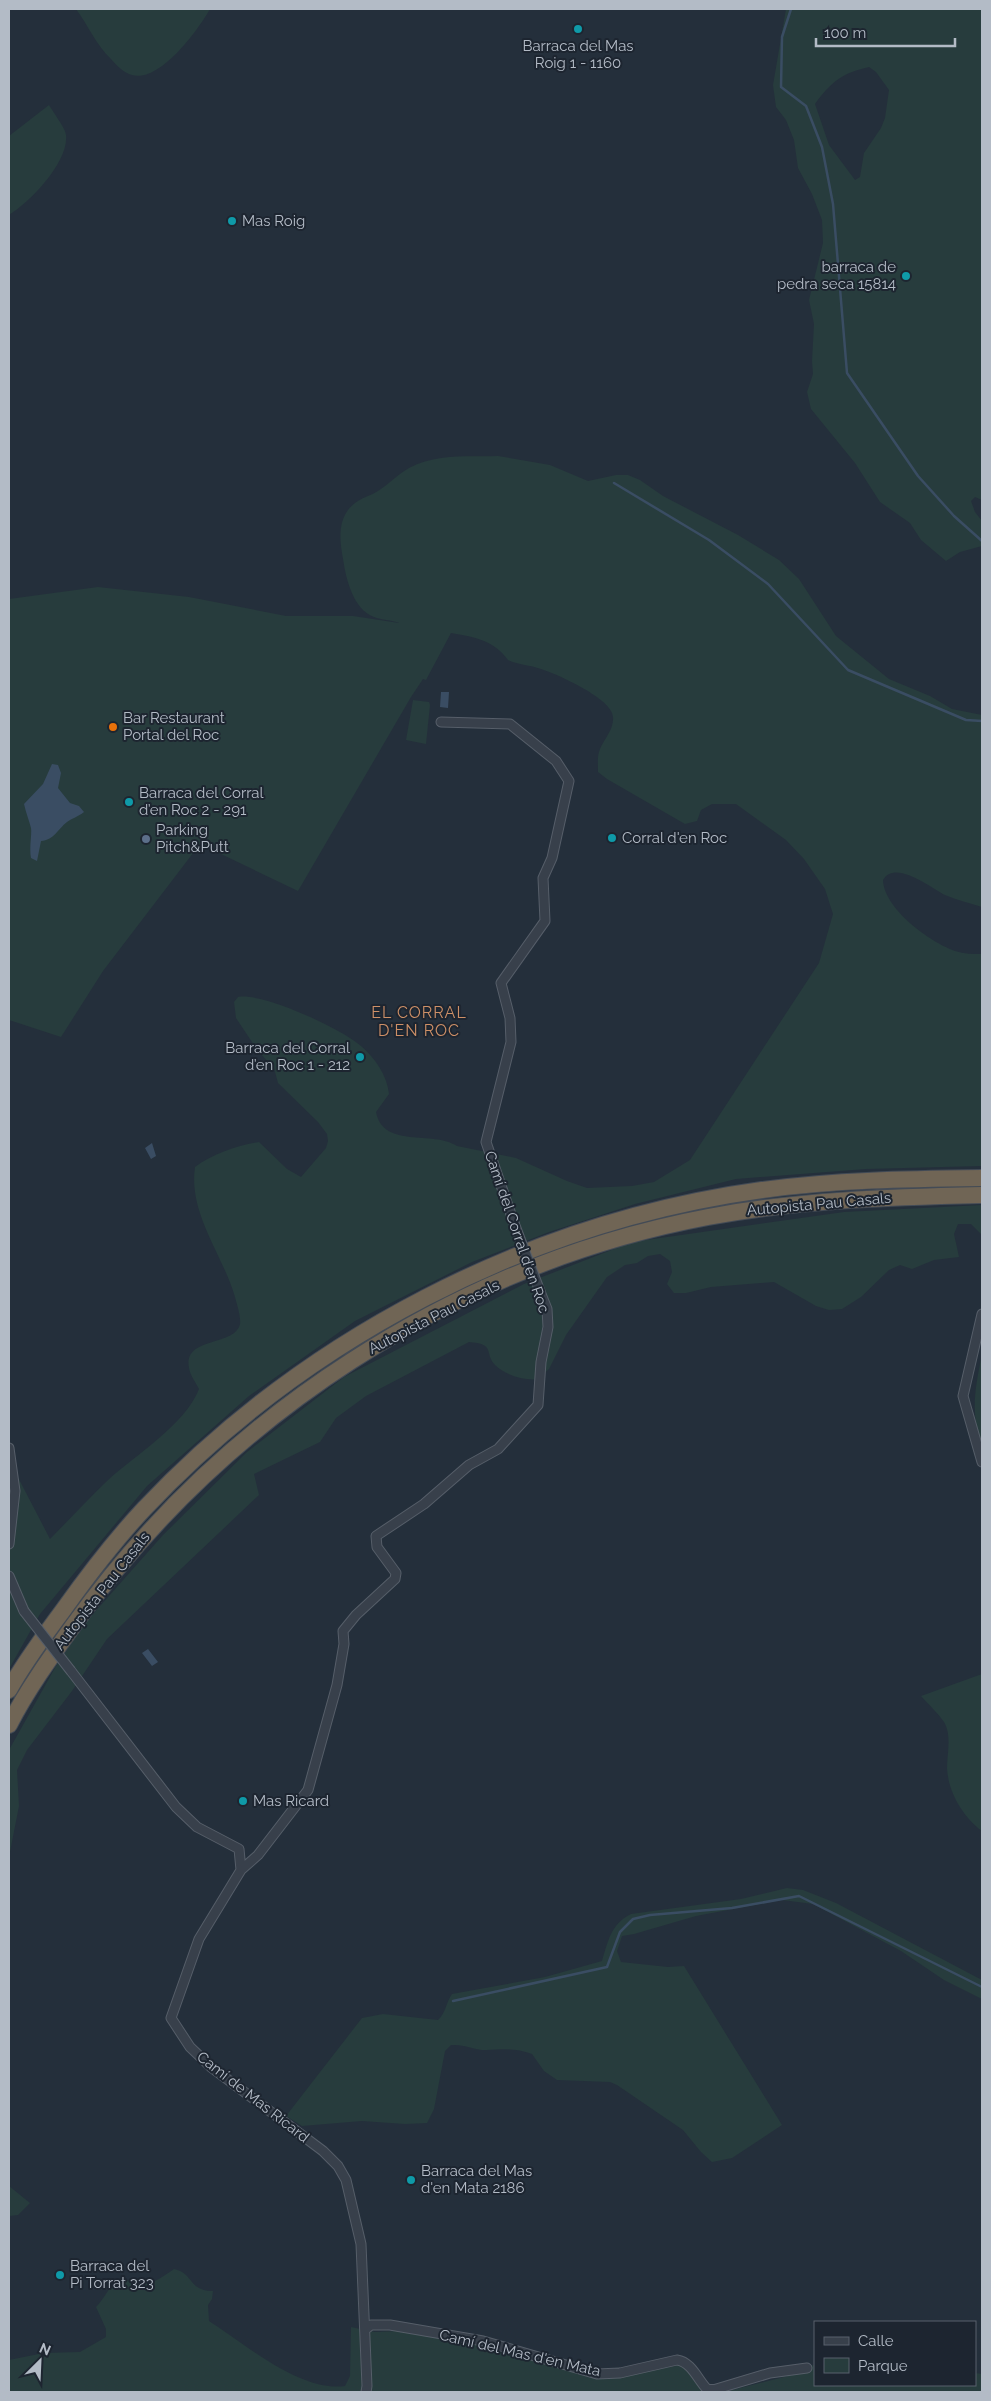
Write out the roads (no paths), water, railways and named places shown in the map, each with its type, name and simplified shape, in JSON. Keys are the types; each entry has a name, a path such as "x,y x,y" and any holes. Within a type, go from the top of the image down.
{"highway":[{"name":"Autopista Pau Casals","path":"9,1690 25,1662 90,1574 144,1510 203,1452 289,1382 334,1351 392,1317 471,1276 566,1237 660,1210 761,1190 822,1184 982,1178"},
{"name":"Autopista Pau Casals","path":"9,1725 38,1674 98,1592 149,1531 178,1501 250,1435 296,1398 391,1336 469,1296 557,1259 659,1228 757,1208 825,1201 982,1195"}],"street":[{"name":"Camí del Corral d'en Roc","path":"241,1870 258,1855 308,1790 337,1685 344,1644 343,1631 356,1614 395,1579 396,1573 377,1547 376,1536 424,1504 469,1465 498,1449 538,1405 541,1362 548,1327 547,1309 486,1142 511,1042 510,1018 501,983 545,921 543,878 552,858 569,781 556,761 510,724 442,722"},
{"path":"982,1314 963,1396 982,1462"},
{"path":"9,1448 15,1491 9,1544"},
{"path":"9,1576 24,1611 176,1807 197,1827 239,1849 241,1870"},
{"name":"Camí de Mas Ricard","path":"241,1870 199,1939 171,2018 190,2047 211,2067 290,2125 338,2166 346,2180 361,2244 366,2329 366,2392"},
{"name":"Camí del Mas d'en Mata","path":"366,2329 370,2325 384,2325 483,2341 597,2374 620,2373 676,2360 683,2361 691,2368 706,2388 713,2390 770,2374 808,2368"}],"water":[{"path":"441,692 449,692 448,708 440,707"},
{"path":"52,764 58,765 61,773 58,788 70,803 79,806 84,812 67,822 52,837 41,841 37,861 31,858 31,828 24,804 43,784"},
{"path":"152,1143 156,1156 151,1159 145,1148"},
{"path":"148,1649 158,1662 152,1666 142,1653"}],"waterway":[{"path":"791,9 782,37 781,87 806,106 822,147 833,204 847,373 918,476 954,516 982,541"},
{"path":"614,483 709,540 768,584 848,670 966,720 982,721"},
{"path":"453,2001 607,1967 620,1932 633,1919 650,1915 732,1908 799,1896 982,1987"}],"place":[{"name":"Barraca del Mas Roig 1 - 1160","path":"578,29"},
{"name":"Mas Roig","path":"232,221"},
{"name":"barraca de pedra seca 15814","path":"906,276"},
{"name":"Bar Restaurant Portal del Roc","path":"113,727"},
{"name":"Barraca del Corral d’en Roc 2 - 291","path":"129,802"},
{"name":"Corral d'en Roc","path":"612,838"},
{"name":"Parking Pitch&Putt","path":"146,839"},
{"name":"Barraca del Corral d’en Roc 1 - 212","path":"360,1057"},
{"name":"Mas Ricard","path":"243,1801"},
{"name":"Barraca del Mas d'en Mata 2186","path":"411,2180"},
{"name":"Barraca del Pi Torrat 323","path":"60,2275"}],"district":[{"name":"EL CORRAL D'EN ROC","path":"419,1021"}]}
